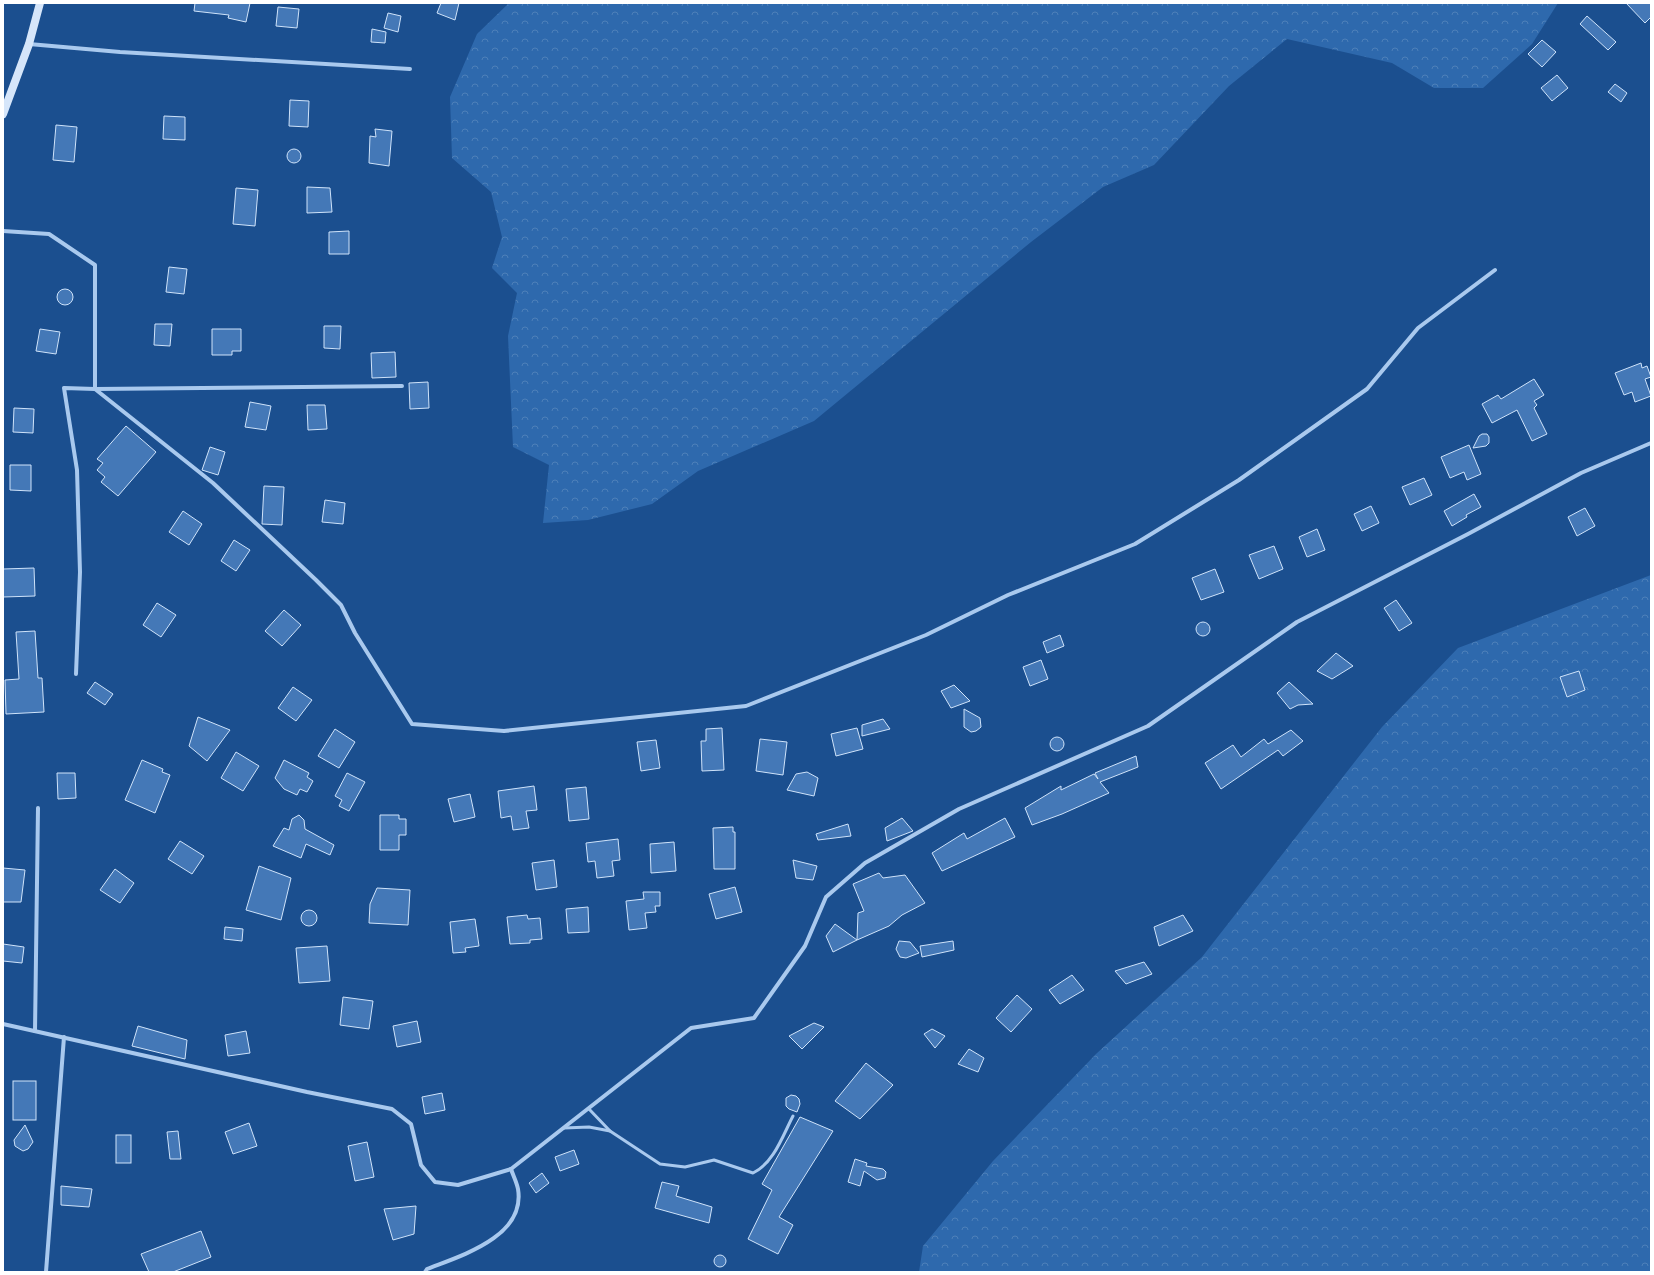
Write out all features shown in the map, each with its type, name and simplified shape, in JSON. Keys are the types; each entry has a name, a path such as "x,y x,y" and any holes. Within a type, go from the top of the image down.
{"main road":[{"path":"3,114 29,44 40,3"}],"street":[{"path":"29,44 120,52 410,69"},
{"path":"3,231 49,234 95,265 95,389"},
{"path":"95,389 213,483 341,605 355,633 412,724 504,731 746,706 926,635 1008,595 1135,544 1238,480 1367,389 1418,328 1494,270"},
{"path":"76,674 80,572 78,470 64,388 402,386"},
{"path":"3,1024 307,1092 392,1108 411,1124 421,1165 435,1182 458,1185 511,1169 691,1028 754,1018 805,946 826,897 865,863 959,809 1148,726 1297,622 1468,534 1581,473 1651,442"},
{"path":"35,1031 38,808"},
{"path":"46,1272 64,1037"},
{"path":"424,1272 427,1269 475,1250 500,1235 517,1211 518,1189 511,1169"}],"lane":[{"path":"589,1109 610,1131 660,1164 685,1167 714,1160 753,1172 760,1169 769,1160 794,1116"},
{"path":"564,1128 589,1128 610,1131"}],"green space":[{"path":"509,3 1558,3 1532,44 1483,88 1434,88 1392,63 1287,39 1229,86 1154,165 1103,187 1031,242 814,421 698,471 652,504 588,520 543,523 549,465 513,447 508,336 517,293 492,268 502,237 491,192 452,158 450,97 477,34"},
{"path":"1651,575 1651,1272 919,1272 923,1246 993,1161 1096,1054 1202,957 1382,727 1458,648"}],"building":[{"path":"195,3 250,3 246,22 228,18 229,15 194,11"},
{"path":"441,3 459,3 455,20 437,13"},
{"path":"1626,3 1651,3 1651,17 1645,23"},
{"path":"278,7 299,9 297,28 276,26"},
{"path":"388,13 401,16 398,32 384,28"},
{"path":"1587,16 1616,42 1608,50 1580,24"},
{"path":"372,29 386,32 385,43 371,42"},
{"path":"1542,40 1556,52 1542,67 1528,54"},
{"path":"1557,75 1568,88 1552,101 1541,88"},
{"path":"1615,84 1627,93 1621,102 1608,92"},
{"path":"290,100 309,101 308,127 289,126"},
{"path":"164,116 185,117 185,140 163,139"},
{"path":"56,125 77,127 74,162 53,160"},
{"path":"375,129 392,131 389,166 369,163 370,136 376,137"},
{"path":"294,149 299,151 301,156 299,161 294,163 289,161 287,156 289,151"},
{"path":"307,187 330,188 332,212 307,213"},
{"path":"236,188 258,190 255,226 233,224"},
{"path":"349,231 349,254 329,254 329,232"},
{"path":"169,267 187,269 184,294 166,292"},
{"path":"65,289 72,294 73,297 68,304 65,305 58,300 57,297 62,290"},
{"path":"155,324 172,324 170,346 154,345"},
{"path":"324,326 341,326 340,349 324,348"},
{"path":"40,329 60,332 56,354 36,351"},
{"path":"212,329 241,329 241,351 232,351 232,355 212,355"},
{"path":"395,352 396,377 372,378 371,353"},
{"path":"1641,363 1642,368 1647,366 1651,377 1645,379 1651,396 1635,402 1632,392 1624,395 1615,373"},
{"path":"1534,379 1544,395 1534,401 1537,405 1534,408 1547,434 1532,441 1517,410 1492,423 1482,404 1498,395 1501,399"},
{"path":"428,382 429,408 410,409 409,383"},
{"path":"250,402 271,406 266,430 245,427"},
{"path":"307,405 325,405 327,429 308,430"},
{"path":"14,408 34,409 33,433 13,432"},
{"path":"126,426 156,452 118,496 101,482 105,477 97,470 103,463 97,459"},
{"path":"1482,434 1487,434 1489,437 1489,443 1486,446 1473,448 1479,436"},
{"path":"1469,445 1481,474 1467,480 1464,472 1450,478 1441,457"},
{"path":"210,447 225,452 218,475 202,470"},
{"path":"10,465 31,465 31,491 10,490"},
{"path":"1424,478 1432,495 1410,505 1402,487"},
{"path":"264,486 284,487 282,525 262,524"},
{"path":"1474,494 1481,507 1466,515 1467,517 1452,526 1444,511"},
{"path":"325,500 345,503 343,524 322,522"},
{"path":"1371,506 1379,523 1362,531 1354,514"},
{"path":"1585,508 1595,526 1577,536 1568,517"},
{"path":"183,511 202,524 189,545 169,532"},
{"path":"1317,529 1325,550 1307,557 1299,537"},
{"path":"234,540 250,550 236,571 221,561"},
{"path":"1274,546 1283,569 1259,579 1249,555"},
{"path":"34,568 35,596 3,597 3,569"},
{"path":"1215,569 1224,592 1201,600 1192,578"},
{"path":"1396,600 1412,623 1399,631 1384,608"},
{"path":"157,603 176,615 161,637 143,625"},
{"path":"284,610 301,625 282,646 265,631"},
{"path":"1200,622 1206,622 1210,626 1210,632 1206,636 1200,636 1196,632 1196,626"},
{"path":"35,631 38,678 42,678 44,712 6,714 5,680 19,679 16,632"},
{"path":"1060,635 1064,646 1047,653 1043,642"},
{"path":"1336,653 1353,666 1332,679 1317,671"},
{"path":"1041,660 1048,679 1030,686 1023,667"},
{"path":"1579,671 1585,690 1567,697 1560,677"},
{"path":"95,682 113,694 105,705 87,693"},
{"path":"1289,682 1313,704 1298,705 1290,709 1277,693"},
{"path":"954,685 970,701 951,708 941,691"},
{"path":"293,687 312,700 296,721 278,708"},
{"path":"964,709 980,718 981,727 976,731 971,732 964,727"},
{"path":"198,717 230,730 207,761 189,746"},
{"path":"883,719 890,729 862,736 862,725"},
{"path":"722,728 724,770 702,771 701,741 706,741 706,729"},
{"path":"857,728 863,749 836,756 831,734"},
{"path":"335,729 355,742 339,768 318,756"},
{"path":"1291,730 1303,741 1283,756 1278,750 1221,789 1205,763 1233,745 1241,757 1264,739 1268,744"},
{"path":"1054,737 1060,737 1064,741 1064,747 1060,751 1054,751 1050,747 1050,741"},
{"path":"760,739 787,742 783,775 756,771"},
{"path":"656,740 660,768 641,771 637,742"},
{"path":"236,752 259,766 243,791 221,778"},
{"path":"1136,756 1138,767 1100,782 1109,793 1062,814 1032,825 1025,808 1061,786 1061,790 1094,774 1098,779 1095,773"},
{"path":"142,760 163,769 162,772 170,775 155,813 125,800"},
{"path":"284,760 309,773 307,777 313,781 307,792 300,789 297,795 284,789 275,778"},
{"path":"807,772 818,778 814,796 787,790 796,774"},
{"path":"57,773 75,773 76,798 58,799"},
{"path":"347,773 365,782 349,811 339,806 342,800 335,796"},
{"path":"534,786 537,810 526,811 529,828 513,830 511,816 501,818 498,791"},
{"path":"586,787 589,819 569,821 566,789"},
{"path":"470,794 475,817 454,822 448,799"},
{"path":"299,815 304,820 305,829 334,845 330,855 306,844 301,858 273,846 284,828 289,830 292,819"},
{"path":"380,815 399,815 399,819 406,819 406,835 399,835 399,850 380,850"},
{"path":"902,818 913,831 887,841 885,828"},
{"path":"1005,818 1015,837 942,871 932,853 964,833 967,839"},
{"path":"848,824 851,836 818,840 816,834"},
{"path":"733,827 733,832 735,832 735,869 714,869 713,828"},
{"path":"618,839 620,860 612,861 614,876 597,878 595,861 588,862 586,843"},
{"path":"180,841 204,856 192,874 168,859"},
{"path":"674,842 676,871 651,873 650,844"},
{"path":"554,860 557,887 536,890 532,863"},
{"path":"793,860 817,866 813,880 796,878"},
{"path":"259,866 291,878 281,920 246,910"},
{"path":"3,868 25,870 21,902 3,902"},
{"path":"115,869 134,883 120,903 100,890"},
{"path":"879,873 883,878 905,875 925,903 902,915 889,926 857,940 858,913 864,911 853,884"},
{"path":"735,887 742,912 716,919 709,894"},
{"path":"377,888 410,890 408,925 369,923 370,904"},
{"path":"643,892 660,892 660,906 655,906 656,912 645,913 647,928 629,930 626,901 644,899"},
{"path":"588,907 589,932 568,933 566,909"},
{"path":"309,910 316,915 317,918 312,925 309,926 302,921 301,918 306,911"},
{"path":"527,915 528,919 540,918 542,939 530,940 530,943 510,944 507,917"},
{"path":"1183,915 1193,931 1159,946 1154,927"},
{"path":"475,919 479,946 465,948 466,952 453,953 450,922"},
{"path":"835,924 857,940 833,952 826,936"},
{"path":"225,927 243,929 242,941 224,939"},
{"path":"899,941 910,942 919,953 906,958 900,957 896,949"},
{"path":"953,941 954,950 922,957 920,946"},
{"path":"3,944 24,947 22,963 3,961"},
{"path":"327,946 330,981 299,983 296,948"},
{"path":"1144,962 1152,974 1126,984 1115,971"},
{"path":"1072,975 1084,990 1060,1004 1049,990"},
{"path":"1017,995 1032,1009 1011,1032 996,1018"},
{"path":"343,997 373,1001 369,1029 340,1025"},
{"path":"417,1021 421,1042 397,1047 393,1026"},
{"path":"814,1023 824,1027 802,1049 789,1036"},
{"path":"138,1026 187,1040 185,1059 132,1046"},
{"path":"932,1029 945,1036 935,1048 924,1034"},
{"path":"246,1031 250,1053 228,1056 225,1035"},
{"path":"969,1049 984,1058 978,1072 958,1064"},
{"path":"866,1063 893,1085 860,1119 835,1101"},
{"path":"13,1081 36,1081 36,1120 13,1120"},
{"path":"442,1093 445,1110 425,1114 422,1097"},
{"path":"791,1095 796,1096 799,1099 800,1104 797,1112 786,1106 786,1098"},
{"path":"800,1117 833,1131 779,1217 793,1225 778,1254 748,1239 772,1190 762,1184"},
{"path":"249,1123 257,1146 233,1154 225,1132"},
{"path":"25,1125 33,1142 28,1149 23,1151 15,1146 14,1140"},
{"path":"178,1131 181,1159 170,1159 167,1132"},
{"path":"116,1135 131,1135 131,1163 116,1163"},
{"path":"367,1142 374,1177 355,1181 348,1146"},
{"path":"574,1150 579,1164 560,1171 555,1157"},
{"path":"855,1159 867,1163 866,1166 883,1169 886,1172 885,1178 877,1180 864,1171 860,1186 848,1182"},
{"path":"542,1173 549,1183 536,1193 529,1183"},
{"path":"662,1182 679,1186 676,1196 712,1207 709,1223 655,1208"},
{"path":"61,1186 92,1189 89,1207 61,1205"},
{"path":"416,1206 414,1234 393,1240 384,1209"},
{"path":"201,1231 211,1257 173,1272 149,1272 141,1254"},
{"path":"718,1255 722,1255 726,1261 722,1267 718,1267 714,1263 714,1259"}]}
